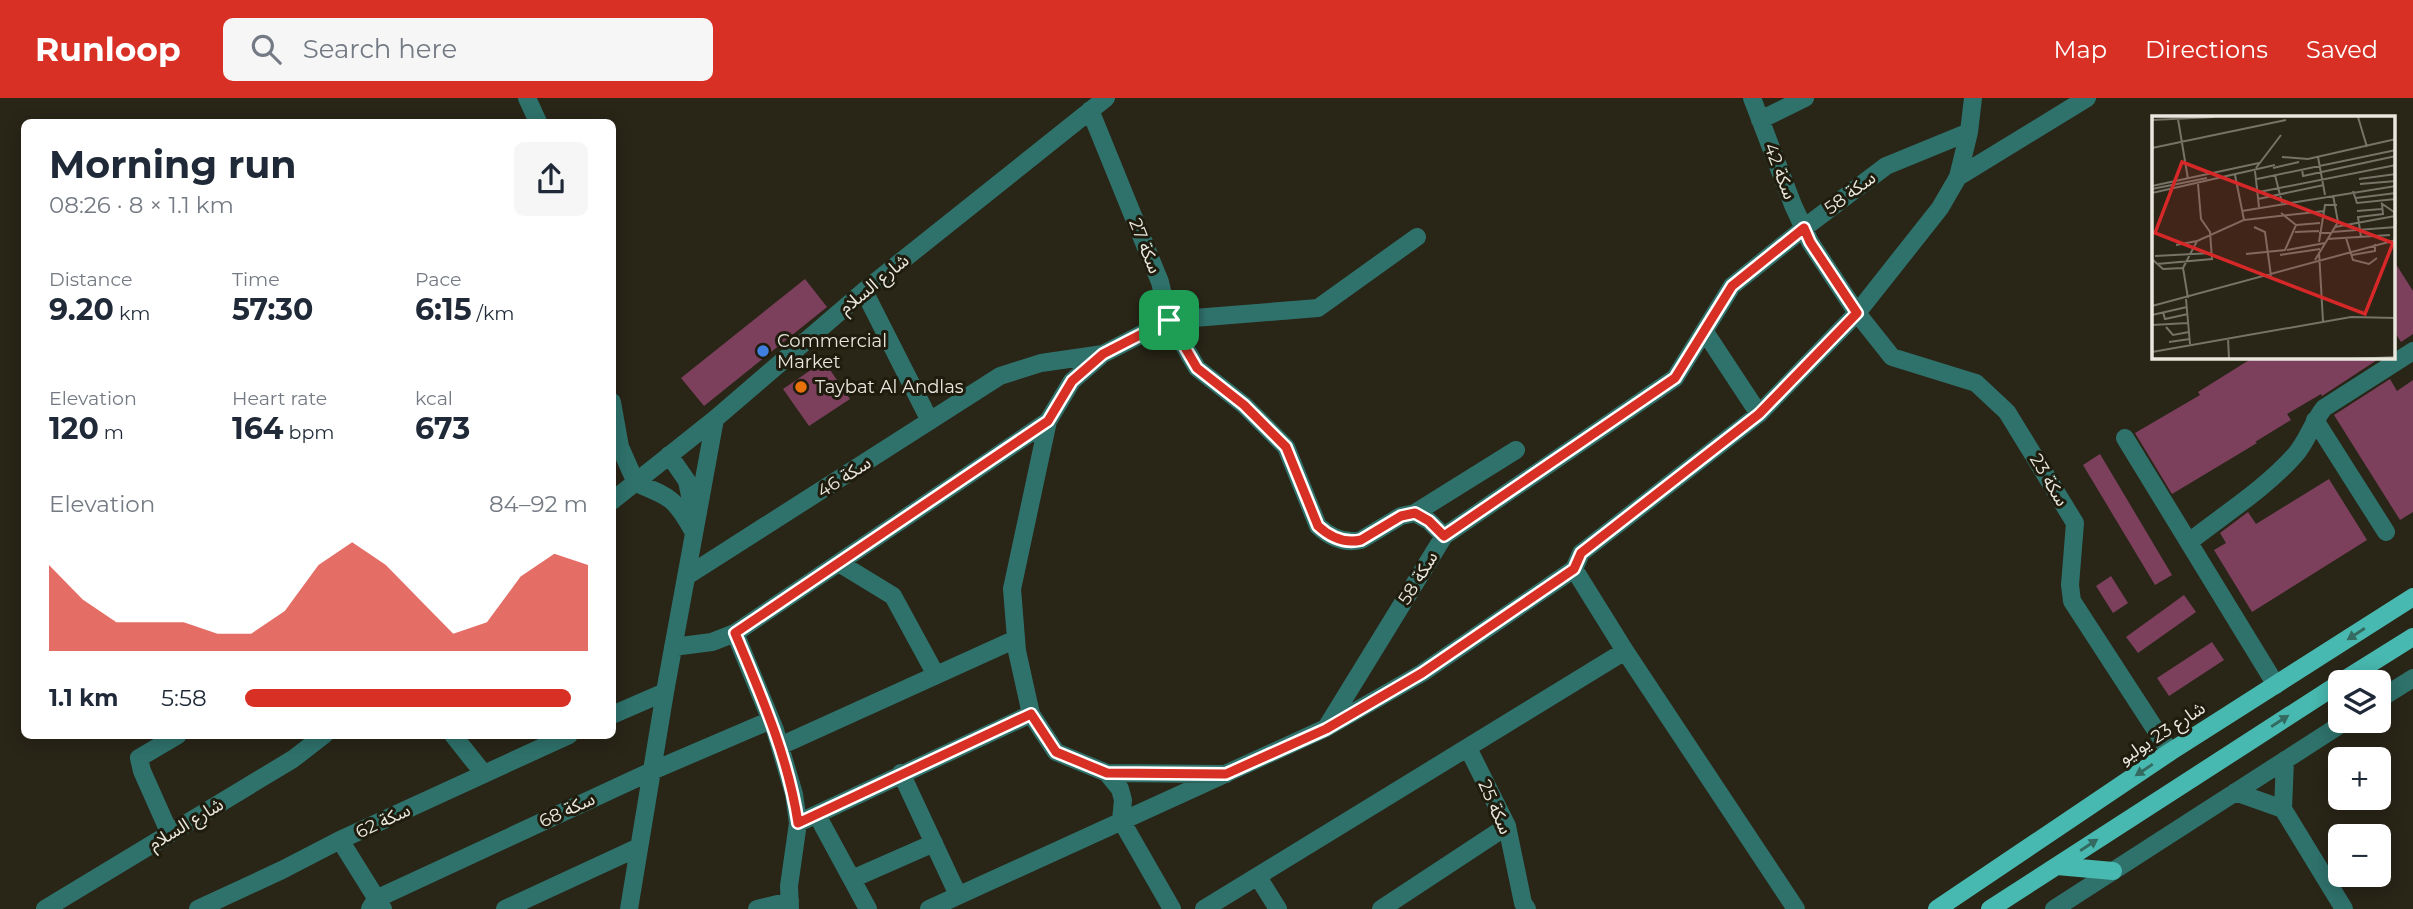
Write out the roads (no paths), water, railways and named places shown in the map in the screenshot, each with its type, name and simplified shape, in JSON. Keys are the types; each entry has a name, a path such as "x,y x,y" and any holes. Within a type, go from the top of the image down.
{"main road":[{"name":"شارع 23 يوليو","path":"1937,909 2170,752 2413,597"},
{"path":"2361,670 2413,638"},
{"path":"1990,909 2328,691"},
{"path":"2057,866 2113,871"}],"street":[{"path":"527,98 537,119"},
{"name":"شارع السلام","path":"616,499 715,419 864,291 1106,98"},
{"name":"سكة 42","path":"1752,98 1810,242 1857,313"},
{"path":"1760,120 1805,98"},
{"path":"929,909 1326,729 1422,673 1574,569 1581,553 1759,414 1857,313 1941,208 1958,177 1969,132 1973,98"},
{"path":"1958,177 2087,98"},
{"name":"سكة 27","path":"1090,110 1160,282 1169,320 1197,368 1244,405 1286,447 1318,526 1335,538 1354,541 1361,540 1401,516 1415,513"},
{"name":"سكة 58","path":"1326,729 1444,536 1675,378 1732,286 1804,228 1886,166 1969,132"},
{"path":"1226,774 1107,773 1056,752 1031,714 1016,639 1012,589 1048,421 1072,381 1103,354 1169,320 1318,308 1417,237"},
{"path":"864,291 930,421"},
{"name":"سكة 23","path":"1857,313 1892,358 1976,383 2007,412 2075,523 2070,585 2072,601 2170,752"},
{"path":"1705,332 1759,414"},
{"path":"2189,542 2297,453 2324,408 2413,351"},
{"name":"سكة 46","path":"687,576 1000,376 1041,363 1103,354"},
{"path":"629,909 664,692 715,419"},
{"path":"2315,420 2386,532"},
{"path":"673,647 712,642 735,633 1048,421"},
{"path":"616,424 620,447 636,483 669,497 682,511"},
{"path":"2125,438 2276,685"},
{"path":"1444,536 1429,521 1415,513 1516,450"},
{"path":"669,455 687,481 693,502 693,531"},
{"path":"669,455 668,473 682,511 693,531"},
{"path":"838,563 893,596 936,675"},
{"path":"1574,569 1625,652 1796,909"},
{"path":"735,633 780,746 794,794 798,823 789,886 790,905 757,909"},
{"path":"780,746 1016,639"},
{"path":"1204,909 1625,652"},
{"path":"2391,692 2413,678"},
{"path":"616,713 664,692"},
{"path":"798,823 1031,714"},
{"name":"سكة 68","path":"376,905 652,771 771,719"},
{"path":"2054,909 2328,733"},
{"path":"170,834 142,771 139,758 171,739"},
{"name":"شارع السلام","path":"45,909 293,759 319,739"},
{"path":"456,739 484,774"},
{"name":"سكة 62","path":"198,909 340,840 560,739"},
{"name":"سكة 25","path":"1468,748 1507,826 1521,907"},
{"path":"2285,760 2283,809 2344,909"},
{"path":"901,773 958,895"},
{"path":"1107,773 1120,789 1123,800 1121,820 1172,909"},
{"path":"2235,792 2283,809"},
{"path":"817,815 869,909"},
{"path":"1381,909 1507,826"},
{"path":"340,840 376,905"},
{"path":"852,879 934,843"},
{"path":"505,909 637,848"},
{"path":"1258,877 1278,909"}],"place":[{"name":"Commercial Market","path":"763,351"},
{"name":"Taybat Al Andlas","path":"801,387"}]}
